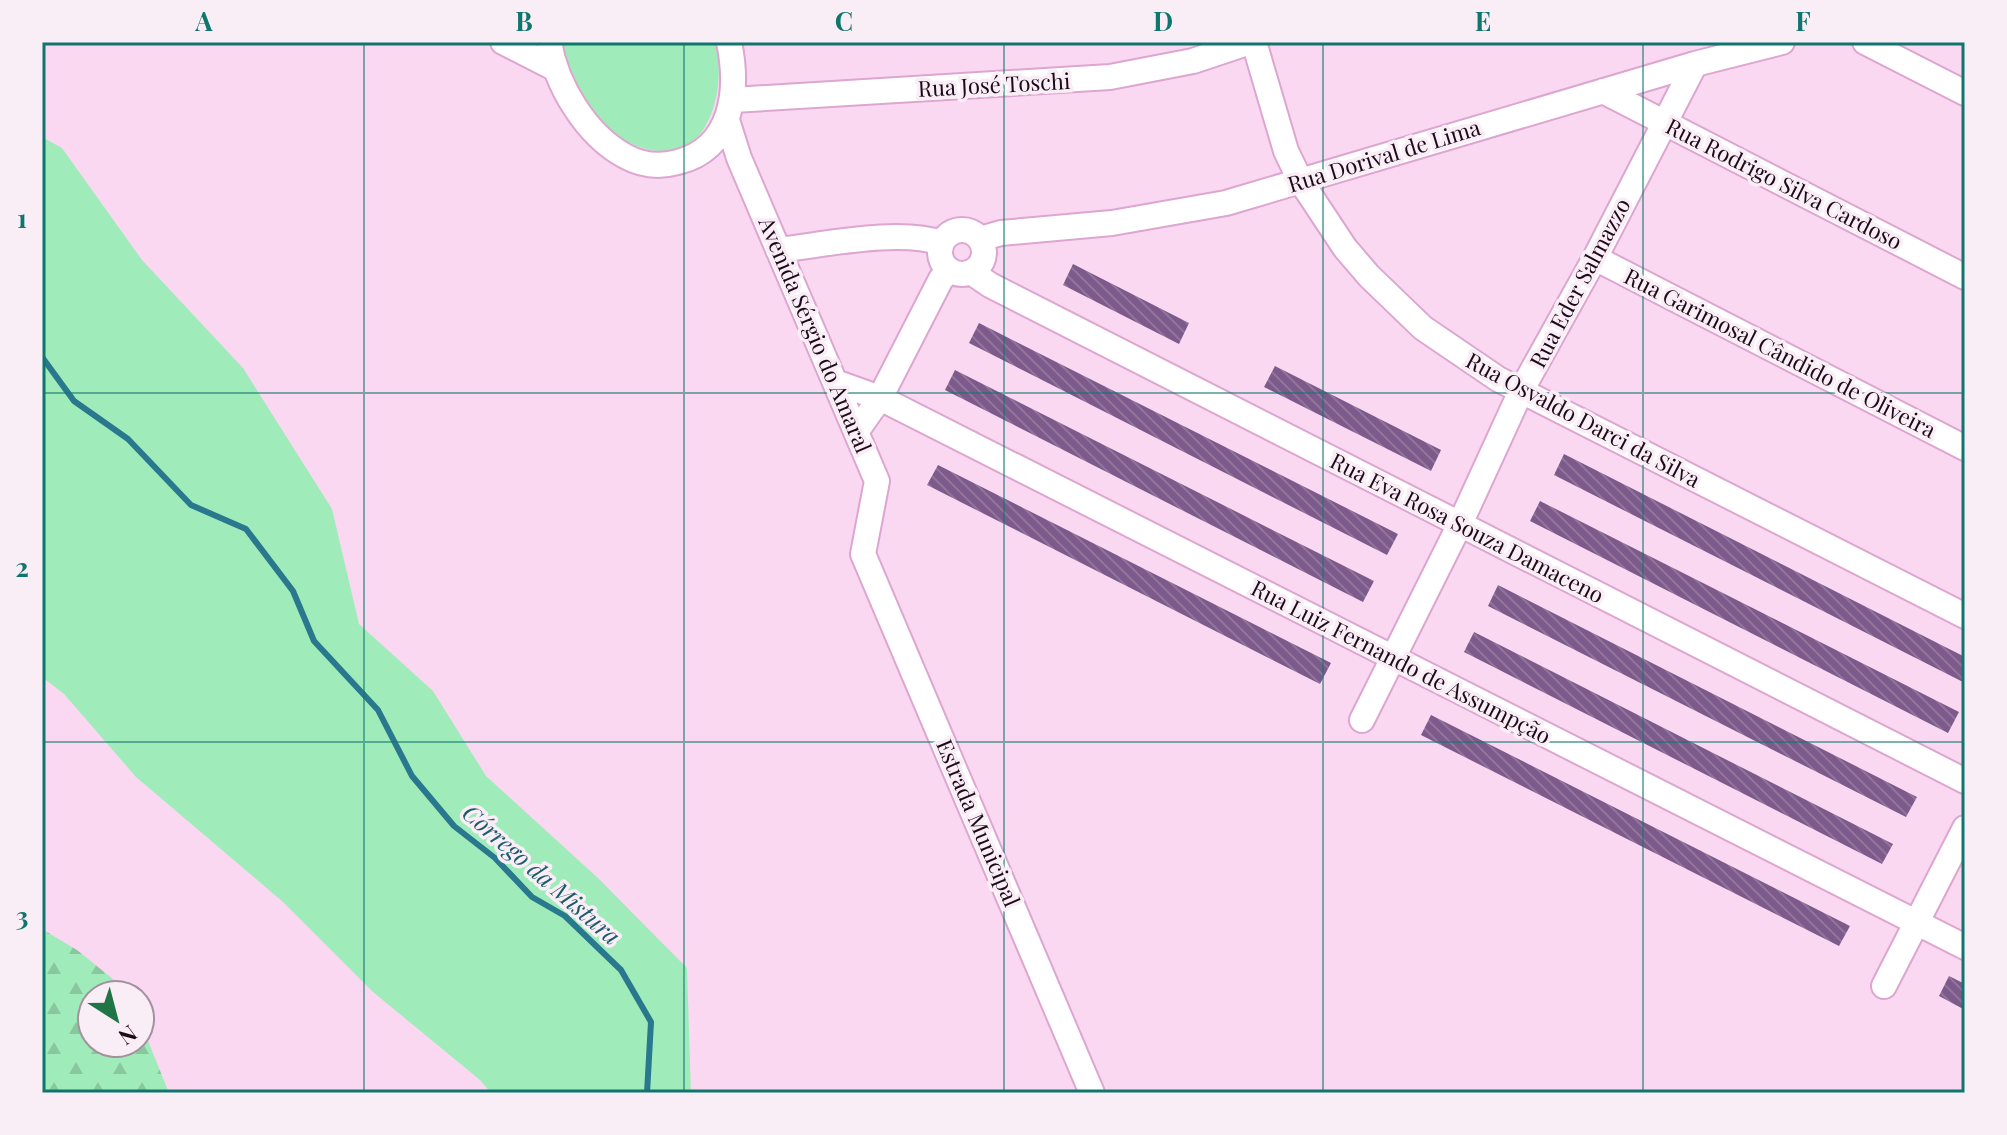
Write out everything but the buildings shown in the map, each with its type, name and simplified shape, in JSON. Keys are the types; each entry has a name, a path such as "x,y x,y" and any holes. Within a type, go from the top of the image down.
{"street":[{"path":"503,42 556,69"},
{"path":"549,42 556,69 576,108 590,126 624,156 645,164 671,164 698,154 720,133 730,110"},
{"name":"Avenida Sérgio do Amaral","path":"729,42 734,81 730,110 739,158 877,481 863,554"},
{"name":"Rua José Toschi","path":"730,110 1110,77 1193,61 1252,42"},
{"name":"Rua Osvaldo Darci da Silva","path":"1252,42 1286,151 1300,180 1345,248 1395,303 1447,347 1521,391 1965,616"},
{"name":"Rua Dorival de Lima","path":"980,239 1001,233 1112,223 1226,203 1695,64 1782,42"},
{"path":"1865,42 1896,50 1965,93"},
{"name":"Rua Eder Salmazzo","path":"1362,720 1460,524 1521,391 1595,258 1695,64"},
{"name":"Rua Rodrigo Silva Cardoso","path":"1603,91 1965,277"},
{"path":"856,432 880,398 941,279 978,268 984,253 980,239 967,230 959,230 941,243 940,258 960,271"},
{"path":"778,250 903,236 926,237 941,243"},
{"name":"Rua Garimosal Cândido de Oliveira","path":"1595,258 1965,448"},
{"name":"Rua Eva Rosa Souza Damaceno","path":"960,271 1965,781"},
{"name":"Rua Luiz Fernando de Assumpção","path":"835,382 880,398 1965,947"},
{"name":"Estrada Municipal","path":"863,554 1092,1093"},
{"path":"1884,986 1965,828"}],"green space":[{"path":"562,42 716,42 718,81 709,119 699,135 686,146 668,151 646,149 630,143 590,108 572,76"},
{"path":"42,137 62,148 142,260 243,368 332,509 359,624 433,691 486,776 598,878 687,968 691,1093 491,1093 480,1080 373,992 283,902 136,777 64,694 42,677"},
{"path":"42,929 77,950 113,979 76,979 76,1059 155,1059 169,1093 42,1093"}],"waterway":[{"name":"Córrego da Mistura","path":"42,357 74,401 128,439 191,505 246,529 293,591 314,641 378,710 412,776 454,826 495,858 532,897 565,916 621,970 651,1022 647,1093"}]}
